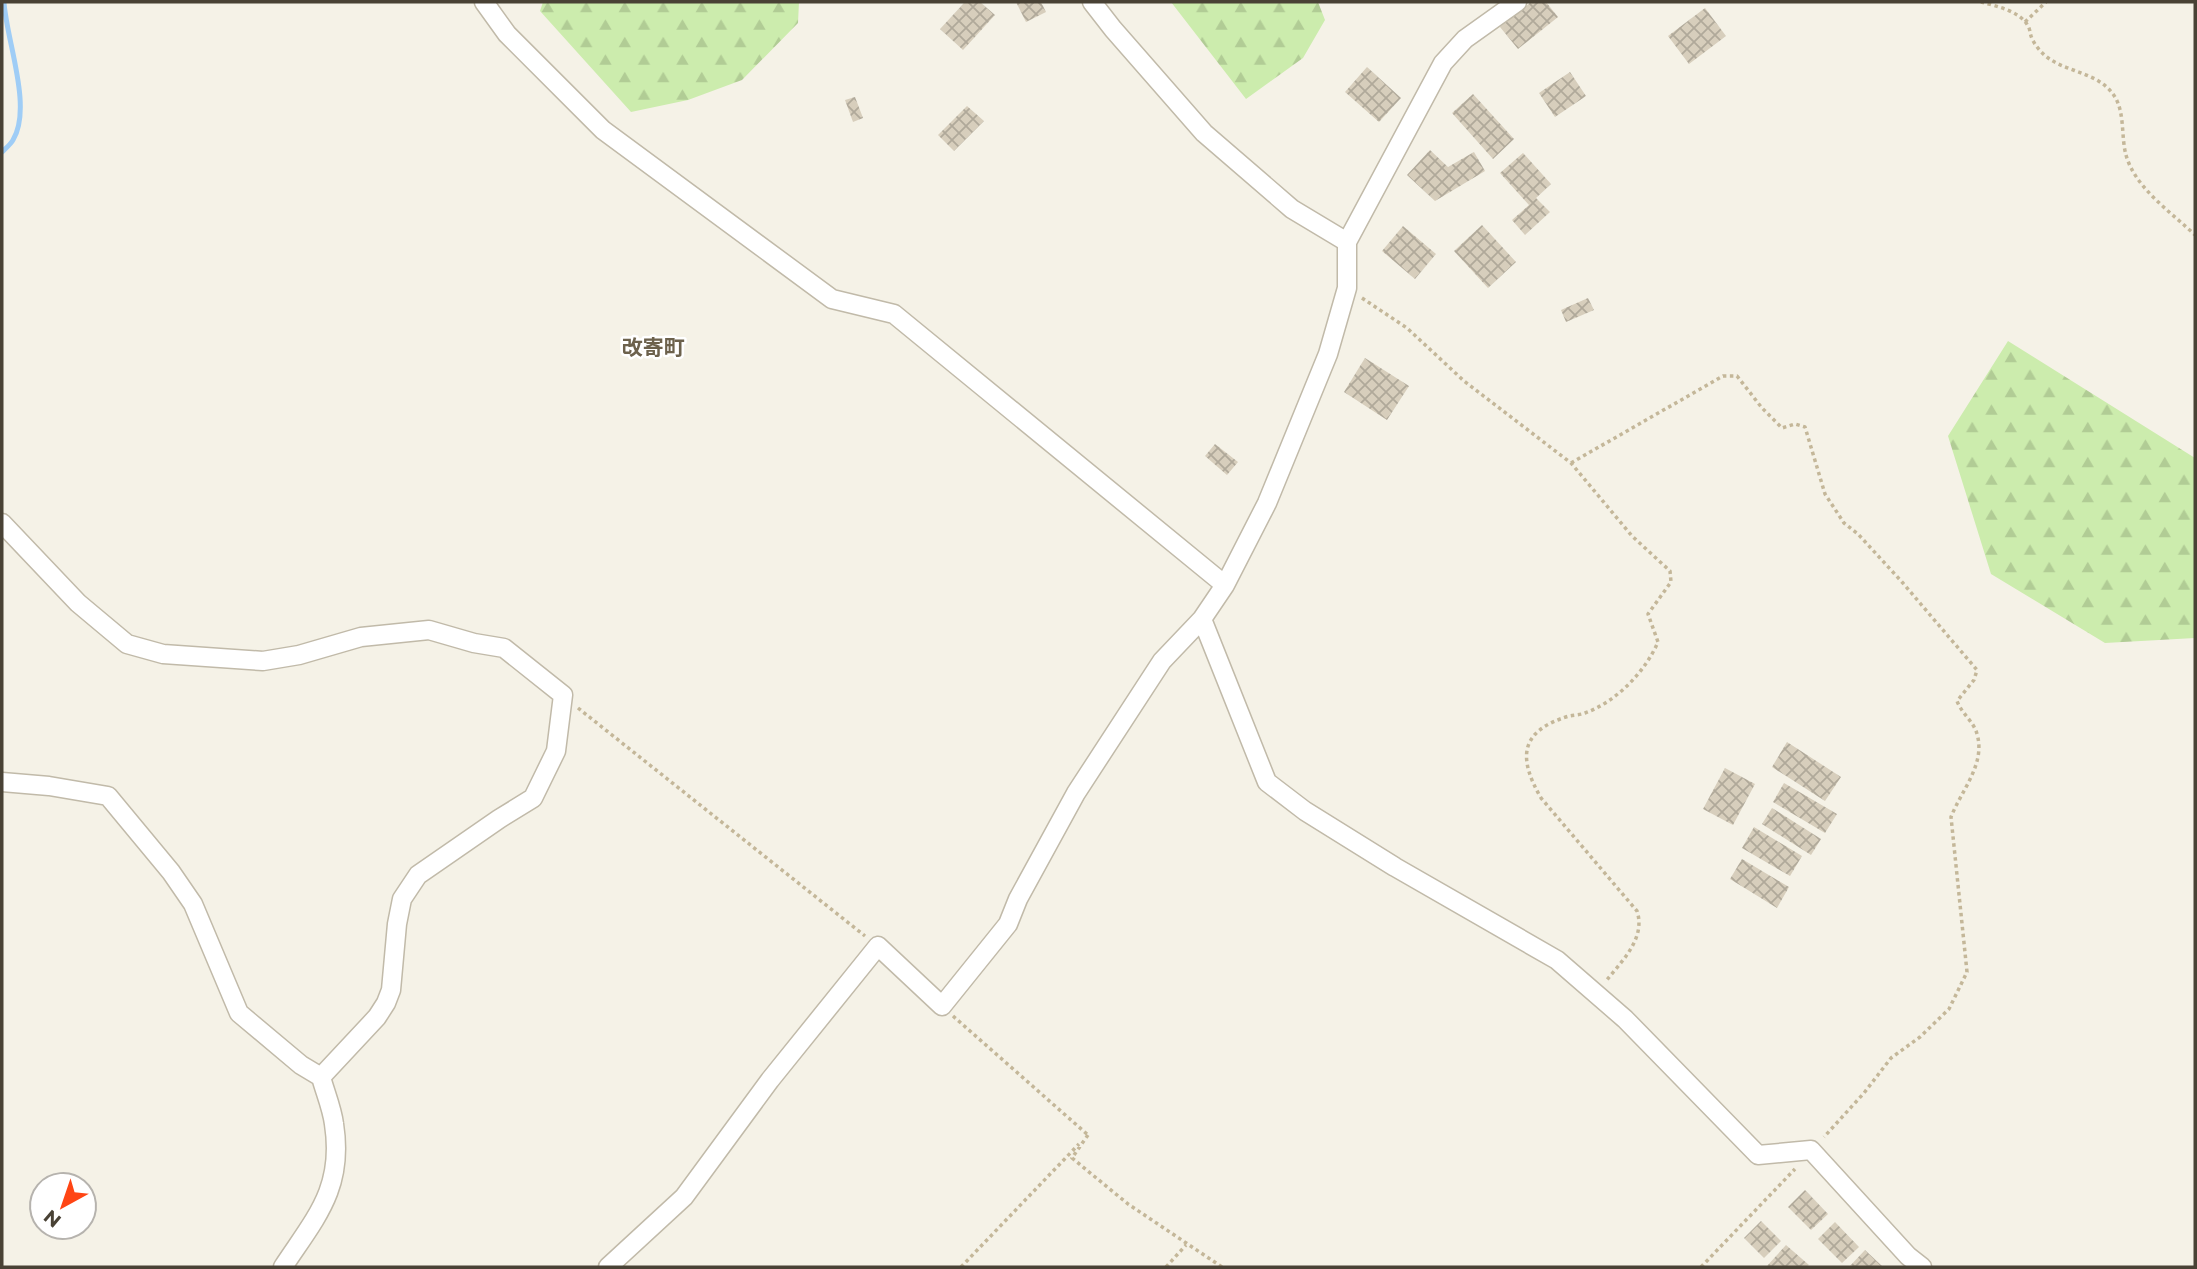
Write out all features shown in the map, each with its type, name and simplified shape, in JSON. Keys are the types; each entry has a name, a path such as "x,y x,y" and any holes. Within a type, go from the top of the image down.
{"street":[{"path":"484,2 507,34 603,130 832,299 894,314 1225,584"},
{"path":"1092,2 1204,132 1292,209 1347,242"},
{"path":"608,1267 684,1197 770,1080 878,946 942,1006 1008,924 1018,899 1076,793 1162,661 1202,619 1225,584 1267,503 1328,354 1347,288 1347,242 1443,63 1465,39 1517,2"},
{"path":"2,523 78,603 127,644 163,654 263,661 299,655 361,637 429,630 474,643 504,648 563,695 556,751 533,798 418,875 402,900 391,990 386,1003 377,1017 321,1077"},
{"path":"1202,619 1267,782 1305,811 1395,867 1557,960 1625,1019 1758,1156 1811,1150 1908,1256 1922,1267"},
{"path":"2,782 49,786 108,796 193,904 239,1013 301,1065 321,1077 334,1122 337,1151 334,1180 323,1207 283,1267"}],"path":[{"path":"1982,2 2018,16 2043,54 2053,61 2090,76 2115,96 2131,170 2144,187 2195,235"},
{"path":"2025,23 2046,2"},
{"path":"1347,288 1406,328 1464,381 1571,464 1632,536 1670,570 1671,582 1648,614 1658,642 1650,659 1620,691 1585,713 1542,728 1532,736 1526,746 1530,778 1541,799 1613,880 1637,911 1640,920 1639,930 1630,950 1595,993"},
{"path":"1571,464 1723,376 1737,376 1782,428 1795,424 1805,427 1825,494 1844,523 1858,534 1902,582 1977,670 1974,680 1958,701 1960,709 1977,733 1980,755 1951,817 1967,972 1949,1009 1920,1037 1891,1058 1856,1102 1771,1196 1701,1267"},
{"path":"563,695 878,946"},
{"path":"942,1006 1088,1135"},
{"path":"1088,1135 1072,1158 1128,1204 1222,1267"},
{"path":"961,1267 1088,1135"},
{"path":"1166,1267 1186,1245"}],"green space":[{"path":"543,2 799,2 798,23 742,80 688,100 631,112 540,11"},
{"path":"1171,2 1318,2 1325,20 1303,58 1246,99"},
{"path":"2008,341 2195,458 2195,638 2105,643 1991,574 1948,436"}],"building":[{"path":"965,2 980,2 995,15 963,50 940,29"},
{"path":"1016,2 1041,2 1046,12 1026,22"},
{"path":"1531,2 1546,2 1558,17 1518,49 1500,27"},
{"path":"1705,8 1726,36 1689,64 1668,36"},
{"path":"1367,67 1401,98 1379,122 1345,92"},
{"path":"1570,72 1586,96 1555,117 1539,93"},
{"path":"1473,94 1514,139 1493,159 1452,113"},
{"path":"855,97 863,118 853,122 845,100"},
{"path":"967,106 984,121 954,151 938,135"},
{"path":"1430,150 1448,167 1474,152 1485,171 1435,201 1407,175"},
{"path":"1523,153 1551,184 1536,198 1550,212 1525,235 1512,220 1529,205 1500,173"},
{"path":"1482,225 1516,262 1488,288 1454,251"},
{"path":"1403,226 1436,254 1415,279 1382,251"},
{"path":"1588,298 1594,310 1566,322 1561,310"},
{"path":"1365,358 1409,386 1387,420 1344,392"},
{"path":"1215,444 1238,462 1227,475 1205,456"},
{"path":"1787,742 1841,777 1825,801 1772,767"},
{"path":"1725,768 1755,784 1733,825 1703,809"},
{"path":"1784,783 1837,814 1825,833 1773,802"},
{"path":"1772,808 1821,839 1811,855 1762,824"},
{"path":"1754,827 1802,856 1790,876 1742,848"},
{"path":"1742,859 1789,887 1777,908 1730,879"},
{"path":"1805,1190 1828,1214 1811,1230 1788,1207"},
{"path":"1761,1221 1781,1241 1764,1258 1744,1238"},
{"path":"1835,1222 1859,1247 1842,1263 1818,1239"},
{"path":"1786,1245 1809,1265 1767,1266"},
{"path":"1865,1250 1883,1267 1849,1267"}],"waterway":[{"path":"2,152 13,140 20,110 17,73 4,2"}],"district":[{"name":"改寄町","path":"653,348"}]}
